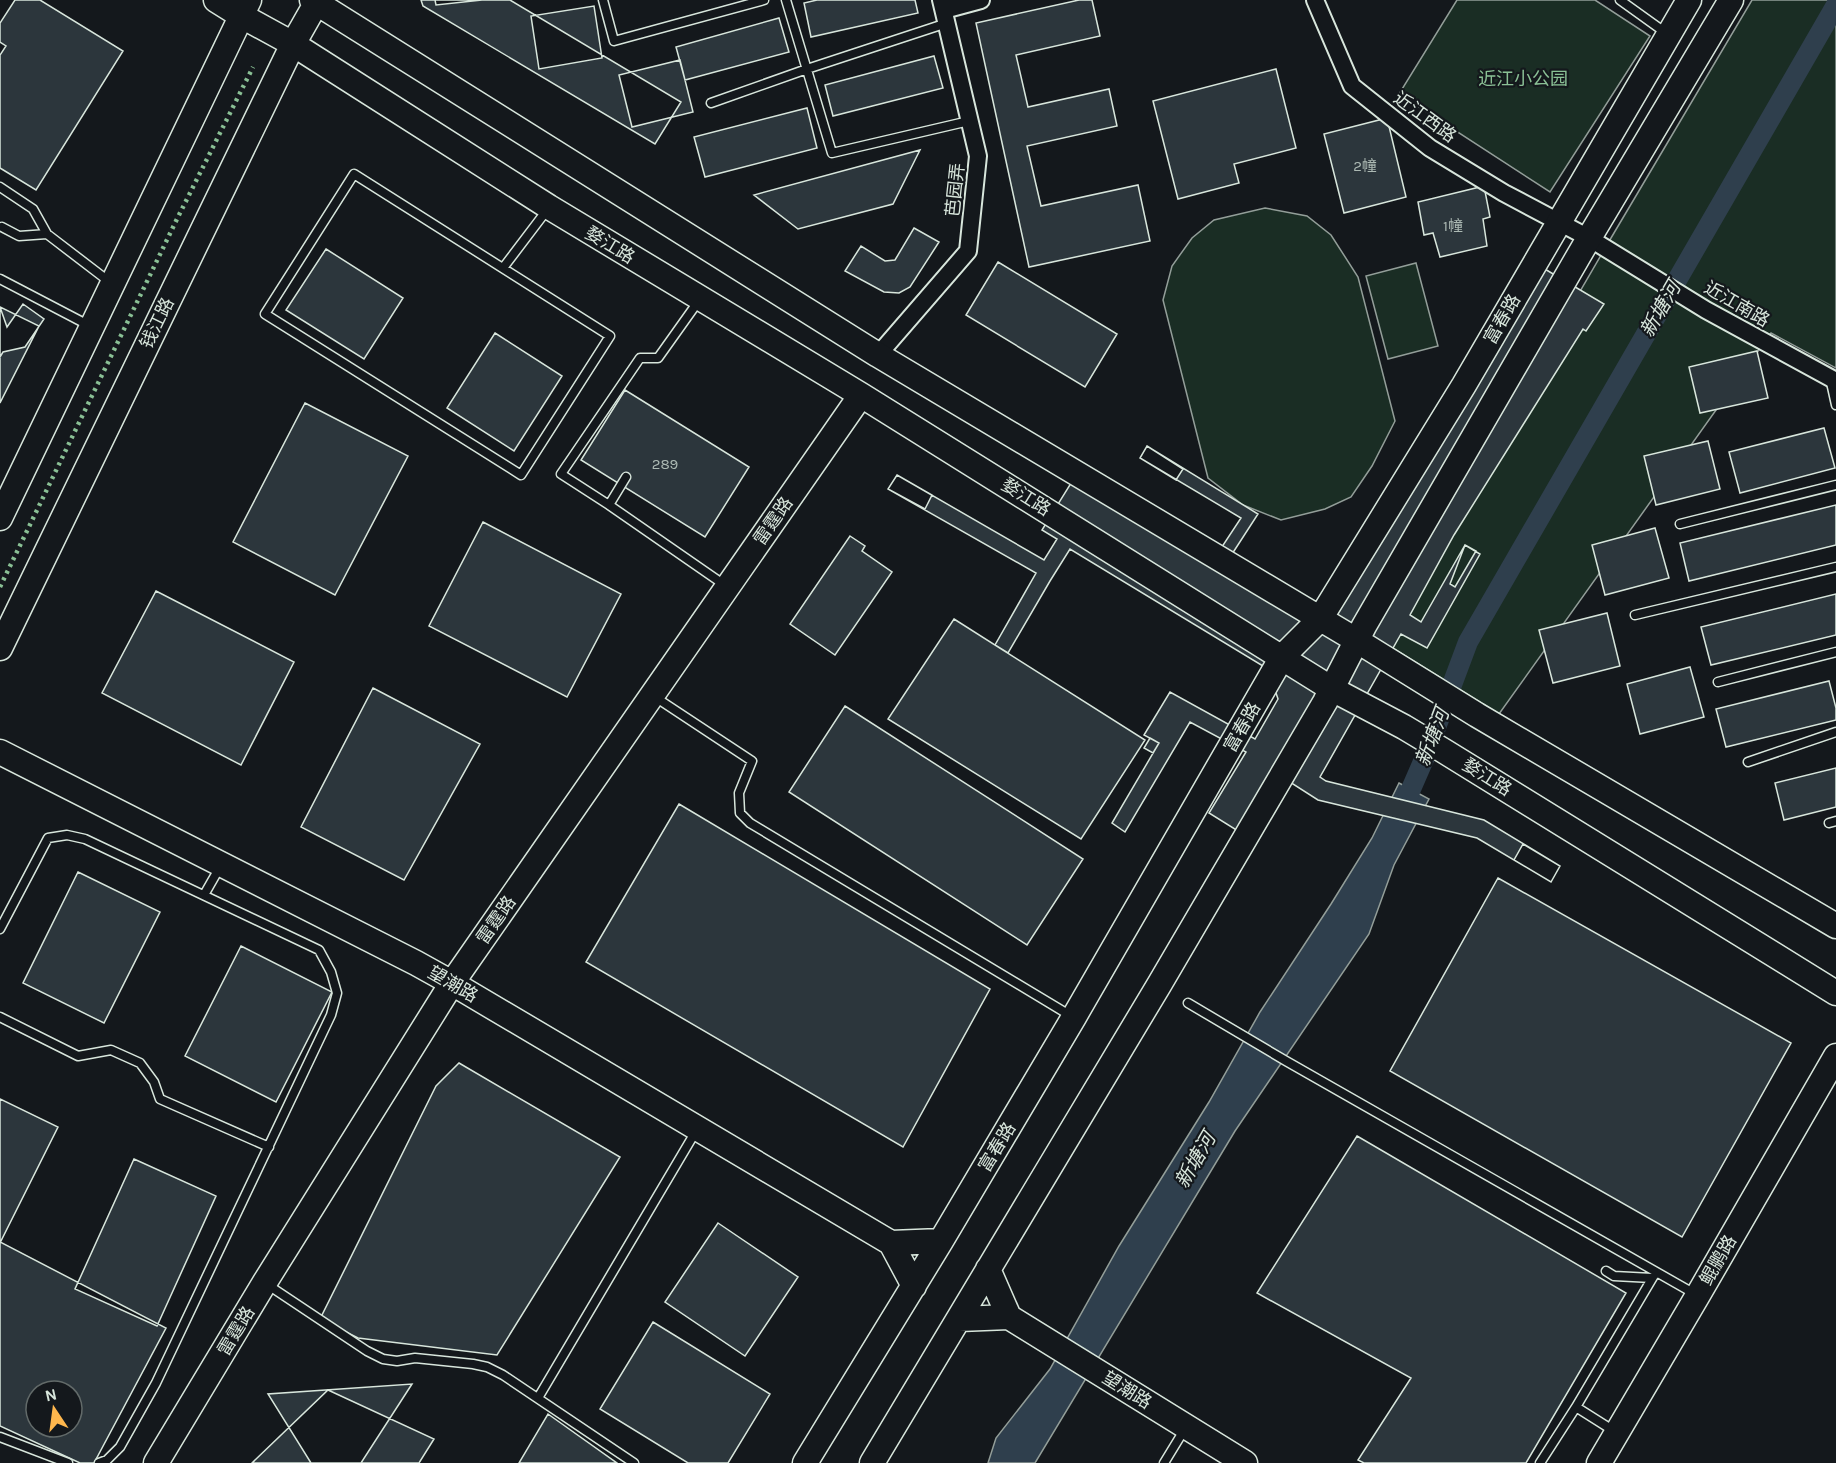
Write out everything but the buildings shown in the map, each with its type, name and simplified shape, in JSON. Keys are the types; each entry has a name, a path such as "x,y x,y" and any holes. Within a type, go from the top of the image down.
{"street":[{"name":"婺江路","path":"216,0 244,8 293,44 549,207 861,395 1332,689 1411,731 1836,993"},
{"path":"944,11 981,0"},
{"name":"近江西路","path":"1316,0 1352,86 1430,148 1504,193 1559,221"},
{"name":"富春路","path":"805,1463 914,1286 1074,1017 1282,657 1320,619 1464,385 1689,0"},
{"name":"富春路","path":"872,1463 1159,986 1332,689 1356,640 1589,238 1731,0"},
{"path":"315,1 878,355 1463,706 1836,926"},
{"name":"钱江路","path":"0,648 315,1"},
{"path":"0,518 244,8"},
{"name":"芭园弄","path":"878,355 968,251 978,156 944,11"},
{"name":"近江南路","path":"1559,221 1833,380"},
{"name":"雷霆路","path":"156,1463 265,1282 452,983 861,395"},
{"name":"望潮路","path":"0,752 416,963 891,1244"},
{"name":"鲲鹏路","path":"1599,1463 1836,1056"},
{"path":"914,1286 891,1244 941,1241"},
{"path":"988,1269 1018,1323"},
{"path":"959,1319 1018,1323"},
{"name":"望潮路","path":"1018,1323 1245,1463"}],"lane":[{"path":"603,0 614,41 764,0"},
{"path":"786,0 832,153 969,121"},
{"path":"1620,0 1668,34"},
{"path":"711,103 807,69 944,11"},
{"path":"354,174 503,268 610,336 521,475 265,314 354,174"},
{"path":"0,187 33,208 47,234 111,283"},
{"path":"503,268 549,207"},
{"path":"2,227 19,236 47,234"},
{"path":"0,279 91,326"},
{"path":"700,299 658,358 640,358 561,474 728,587"},
{"path":"1833,380 1836,405"},
{"path":"609,505 626,477"},
{"path":"1680,524 1836,485"},
{"path":"1635,615 1836,567"},
{"path":"1718,682 1836,652"},
{"path":"652,695 752,760 739,794 740,813 750,823 1074,1017"},
{"path":"1748,762 1836,732"},
{"path":"0,929 48,838 67,835 85,839 319,950 331,972 337,993 331,1016 156,1383 120,1447 107,1460 99,1463"},
{"path":"204,895 221,864"},
{"path":"1188,1003 1654,1275 1698,1296"},
{"path":"0,1017 78,1056 111,1050 140,1063 154,1082 160,1099 269,1147"},
{"path":"538,1398 698,1128"},
{"path":"1606,1271 1614,1276 1654,1275"},
{"path":"1540,1463 1654,1275"},
{"path":"265,1282 367,1351 383,1359 397,1361 415,1358 487,1366 634,1463"},
{"path":"1576,1407 1617,1433"},
{"path":"1164,1463 1186,1427"},
{"path":"0,1437 68,1463"}],"green space":[{"name":"近江小公园","path":"1457,0 1595,0 1650,36 1550,192 1399,94"},
{"path":"1752,0 1836,0 1836,368 1771,333 1499,714 1378,639"},
{"path":"1265,208 1307,216 1331,235 1358,277 1395,421 1372,466 1351,497 1325,509 1281,520 1243,505 1208,478 1163,300 1172,266 1192,238 1214,220"},
{"path":"1416,263 1438,346 1388,359 1366,276"}],"water":[{"path":"1399,783 1429,799 1394,865 1369,934 1235,1131 1035,1463 988,1463 996,1438 1050,1369 1119,1246 1209,1102 1260,1012 1372,838"}],"waterway":[{"name":"新塘河","path":"1401,812 1425,757 1468,642 1836,5"}],"hedge":[{"path":"0,587 177,219 253,67"}]}
